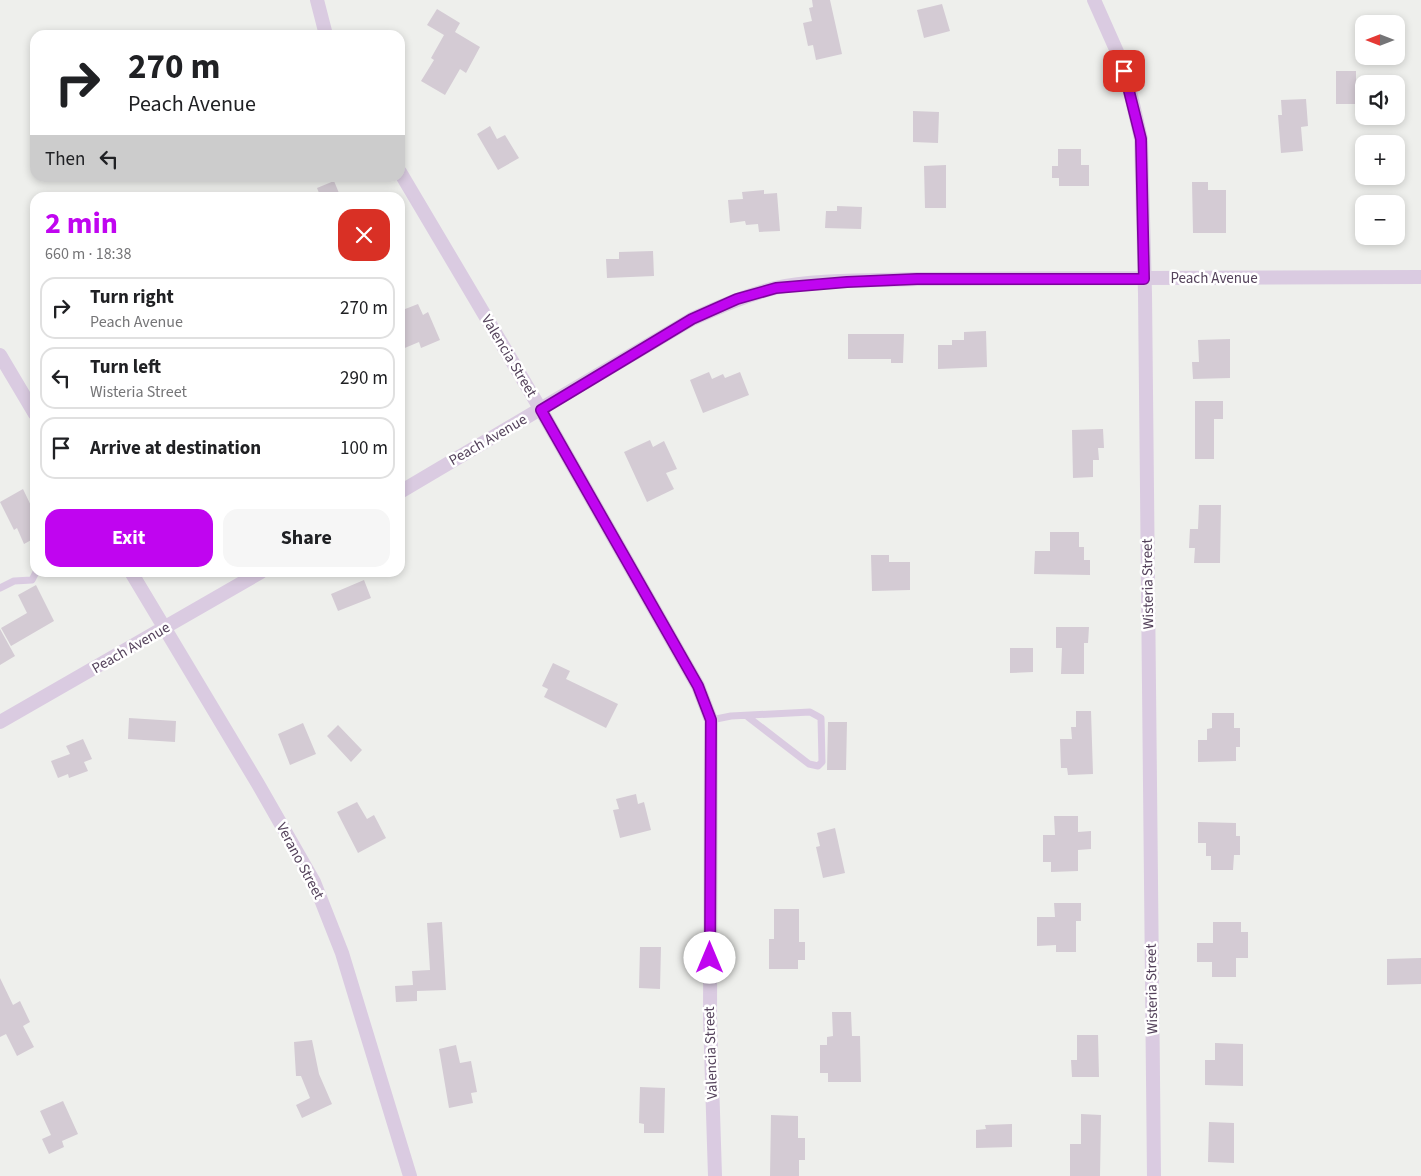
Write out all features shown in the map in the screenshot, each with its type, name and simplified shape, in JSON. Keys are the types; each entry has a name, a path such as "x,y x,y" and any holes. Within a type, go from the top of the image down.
{"street":[{"path":"317,0 325,30"},
{"name":"Wisteria Street","path":"1094,0 1118,54 1130,91 1141,139 1154,1176"},
{"name":"Valencia Street","path":"405,180 541,410 698,686 711,720 710,1017 715,1176"},
{"name":"Peach Avenue","path":"405,489 692,319 737,299 776,288 917,279 1421,277"},
{"path":"0,355 30,406"},
{"name":"Verano Street","path":"134,577 314,882 342,953 410,1176"},
{"name":"Peach Avenue","path":"0,722 252,577"}],"lane":[{"path":"0,588 14,581 32,580 34,577"},
{"path":"711,720 731,716 748,717 810,712 822,718 822,762 818,766 808,764 748,717"}],"building":[{"path":"812,0 830,0 842,54 816,60 813,45 808,46 803,23 812,21 809,8 813,7"},
{"path":"942,4 950,31 924,38 917,10"},
{"path":"437,9 460,23 455,32 480,47 466,73 460,69 445,95 421,81 434,60 431,58 444,35 427,25"},
{"path":"1336,71 1356,71 1355,104 1336,104"},
{"path":"1306,99 1308,126 1301,127 1303,151 1281,153 1278,115 1282,115 1281,100"},
{"path":"913,111 939,112 938,143 913,142"},
{"path":"490,126 497,139 505,135 519,158 498,170 477,134"},
{"path":"1058,149 1081,149 1081,165 1089,165 1089,186 1059,186 1059,178 1052,178 1052,166 1058,166"},
{"path":"946,165 946,208 925,208 924,166"},
{"path":"334,182 339,192 319,192 317,188"},
{"path":"1192,182 1208,182 1208,190 1226,190 1226,233 1193,233"},
{"path":"764,190 764,194 777,193 780,231 759,232 758,224 746,225 745,221 730,223 728,200 743,199 742,192"},
{"path":"837,206 862,207 861,229 825,228 826,211 837,211"},
{"path":"653,251 654,276 607,278 606,259 619,259 619,252"},
{"path":"418,304 423,315 428,312 440,340 421,348 419,342 405,348 405,309"},
{"path":"986,331 987,367 938,369 938,345 952,345 952,340 964,340 964,332"},
{"path":"848,334 904,334 903,363 891,363 891,359 848,359"},
{"path":"1230,339 1230,378 1193,379 1192,362 1199,362 1198,340"},
{"path":"709,372 712,379 723,374 725,378 740,372 749,395 703,413 690,380"},
{"path":"1195,401 1223,401 1223,419 1214,419 1214,459 1195,459"},
{"path":"1103,429 1104,448 1098,448 1099,460 1093,460 1093,477 1073,478 1072,430"},
{"path":"650,440 653,447 664,441 677,469 666,473 674,489 647,502 624,452"},
{"path":"23,489 30,504 30,541 24,544 17,528 14,530 0,502"},
{"path":"1199,505 1221,505 1220,563 1194,563 1195,548 1189,548 1190,529 1198,529"},
{"path":"1050,532 1079,532 1079,547 1084,547 1084,560 1090,560 1090,575 1034,574 1035,551 1050,551"},
{"path":"871,555 889,555 889,562 910,562 910,590 872,591"},
{"path":"364,580 371,598 338,611 331,594"},
{"path":"36,585 54,621 11,646 1,628 27,613 18,595"},
{"path":"1056,627 1089,627 1088,643 1084,643 1084,674 1061,674 1062,648 1056,648"},
{"path":"0,629 15,656 0,665"},
{"path":"1010,648 1033,648 1033,672 1010,673"},
{"path":"553,663 570,671 566,679 618,704 606,728 544,697 548,689 542,686"},
{"path":"1076,711 1091,711 1093,774 1068,775 1067,768 1061,768 1060,739 1072,739 1071,727 1076,727"},
{"path":"1212,713 1234,713 1234,728 1240,728 1240,747 1236,747 1236,761 1198,762 1198,740 1207,740 1207,729 1212,728"},
{"path":"129,718 176,721 175,742 128,739"},
{"path":"828,722 847,722 846,770 827,770"},
{"path":"303,723 316,754 290,765 278,734"},
{"path":"338,725 362,750 351,762 327,736"},
{"path":"83,739 92,759 84,762 88,771 69,778 68,774 58,778 51,761 70,754 66,746"},
{"path":"636,794 638,804 644,802 651,830 620,838 613,810 619,809 616,799"},
{"path":"357,802 367,819 374,815 386,838 358,853 337,812"},
{"path":"1054,816 1078,816 1078,832 1091,831 1091,849 1078,850 1078,871 1051,872 1051,862 1043,862 1043,835 1055,835"},
{"path":"1198,822 1236,823 1236,836 1240,836 1240,855 1234,855 1233,870 1211,870 1211,856 1206,856 1206,843 1198,843"},
{"path":"835,828 845,873 823,878 816,847 820,846 817,833"},
{"path":"1054,903 1081,903 1081,921 1076,921 1076,952 1056,952 1056,945 1037,946 1037,917 1055,917"},
{"path":"774,909 799,909 799,942 805,942 805,960 798,960 798,969 769,969 769,939 774,939"},
{"path":"442,922 446,990 417,991 417,1001 396,1002 395,986 413,985 412,971 430,970 427,923"},
{"path":"1213,922 1241,922 1241,932 1248,932 1248,958 1236,958 1236,977 1212,977 1212,962 1197,962 1197,943 1213,943"},
{"path":"640,947 661,947 660,989 639,988"},
{"path":"1421,958 1421,984 1387,985 1387,959"},
{"path":"0,978 13,1005 20,1001 30,1022 23,1026 34,1047 17,1056 6,1034 0,1037"},
{"path":"832,1012 851,1012 852,1036 860,1036 861,1082 828,1082 828,1073 820,1073 820,1045 827,1045 827,1037 833,1036"},
{"path":"1077,1035 1098,1035 1099,1077 1072,1077 1071,1060 1077,1060"},
{"path":"312,1040 319,1074 332,1104 302,1118 296,1105 310,1098 301,1076 296,1076 294,1042"},
{"path":"1215,1043 1243,1044 1243,1086 1205,1085 1205,1060 1215,1060"},
{"path":"456,1045 460,1063 471,1061 477,1092 471,1093 473,1103 449,1108 439,1049"},
{"path":"640,1087 665,1088 664,1133 644,1133 644,1124 639,1123"},
{"path":"63,1101 78,1134 62,1141 64,1147 49,1154 42,1139 51,1135 40,1111"},
{"path":"1081,1114 1101,1115 1100,1176 1070,1176 1070,1144 1081,1144"},
{"path":"771,1115 798,1116 798,1138 805,1138 805,1160 799,1160 799,1176 770,1176"},
{"path":"1209,1122 1234,1123 1234,1163 1208,1162"},
{"path":"1012,1124 1012,1147 976,1148 976,1130 986,1129 985,1125"}],"route":[{"path":"710,958 711,720 698,686 541,410 692,319 737,299 776,288 917,279 1144,279 1141,139 1124,71"}]}
